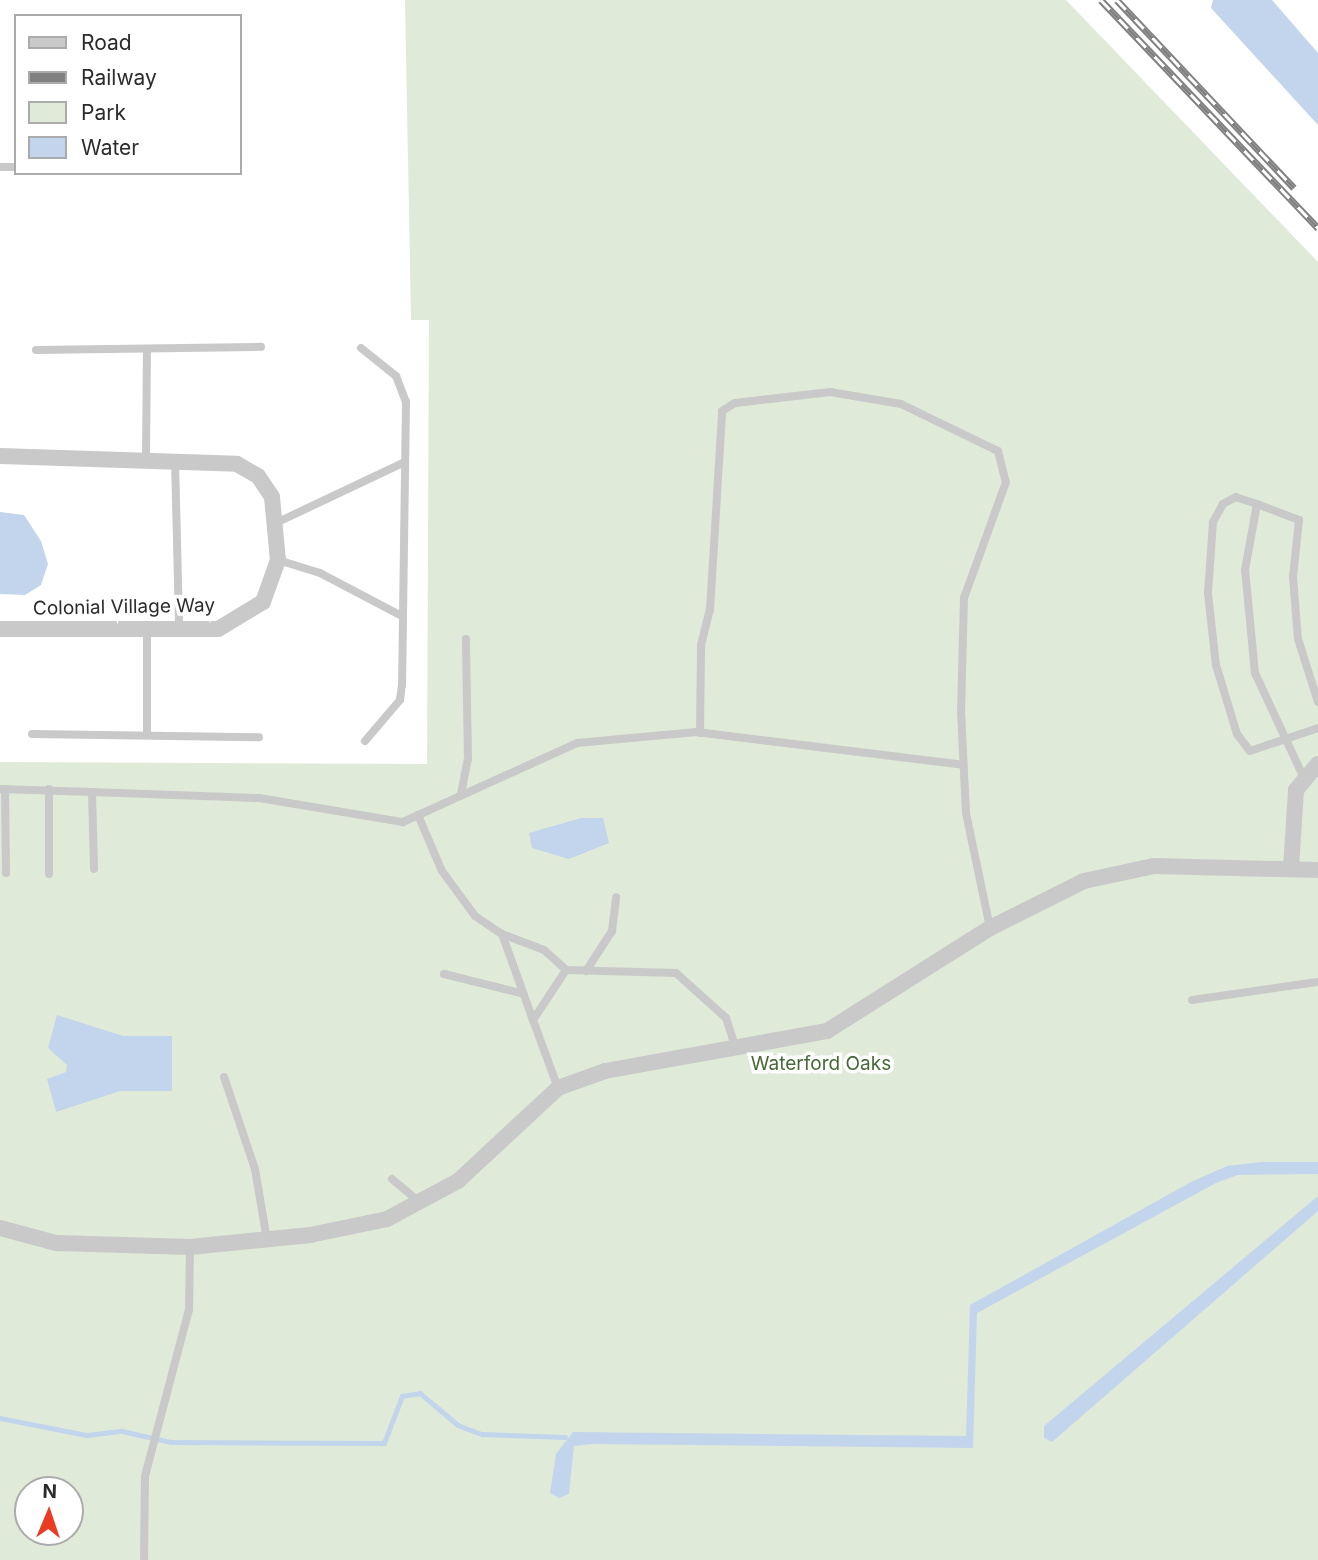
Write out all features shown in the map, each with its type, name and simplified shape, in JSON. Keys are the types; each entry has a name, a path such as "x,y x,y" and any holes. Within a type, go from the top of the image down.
{"street":[{"name":"Colonial Village Way","path":"0,456 175,457 237,464 258,476 278,522 278,560 274,585 250,615 218,629 0,629"},
{"path":"1291,869 1291,815 1303,776 1318,764"},
{"path":"0,1228 57,1242 190,1247 346,1230 422,1205 558,1088 605,1071 736,1051 827,1031 990,928 1054,893 1111,874 1198,864 1318,870"}],"lane":[{"path":"36,350 261,347"},
{"path":"361,348 405,388 400,700 365,741"},
{"path":"146,457 147,349"},
{"path":"701,733 701,645 710,610 722,411 735,403 831,392 901,404 1002,455 1006,482 964,598 963,765 975,868 990,928"},
{"path":"175,457 179,629"},
{"path":"278,522 405,463"},
{"path":"1318,702 1298,639 1293,577 1299,520 1236,497 1223,504 1213,522 1211,621 1216,666 1237,734 1250,751 1284,744 1318,728"},
{"path":"1257,504 1245,570 1248,633 1255,673 1284,744 1303,776"},
{"path":"278,560 320,573 402,616"},
{"path":"147,629 147,735"},
{"path":"461,794 468,759 466,639"},
{"path":"6,873 3,789 259,798 403,822 577,743 701,733 963,765"},
{"path":"32,734 259,737"},
{"path":"49,789 49,874"},
{"path":"92,792 94,869"},
{"path":"418,815 442,871 475,916 502,934 544,950 565,970 676,973 726,1018 736,1051"},
{"path":"586,971 612,931 616,897"},
{"path":"502,934 520,993 558,1088"},
{"path":"533,1020 565,970"},
{"path":"444,974 520,993"},
{"path":"1192,1000 1317,982"},
{"path":"224,1077 255,1169 267,1240"},
{"path":"392,1179 422,1205"},
{"path":"144,1560 145,1476 190,1310 190,1247"}],"green space":[{"name":"Waterford Oaks","path":"405,0 1066,0 1318,262 1318,1560 0,1560 0,762 427,764 429,320 411,320"}],"water":[{"path":"1213,0 1272,0 1318,53 1318,125 1211,8"},
{"path":"0,512 24,515 41,541 48,564 41,585 25,595 0,594"},
{"path":"581,818 603,818 609,843 569,859 532,848 529,833"},
{"path":"57,1015 123,1036 172,1036 172,1091 120,1091 56,1112 47,1079 66,1072 67,1065 48,1048"},
{"path":"1261,1162 1318,1162 1318,1174 1238,1175 1216,1183 977,1313 973,1448 592,1444 574,1446 569,1494 559,1498 550,1493 556,1454 573,1432 966,1436 970,1305 1191,1182 1227,1166"},
{"path":"1318,1196 1318,1211 1052,1442 1044,1438 1044,1426"}],"waterway":[{"path":"0,1418 87,1435 122,1431 171,1442 384,1443 402,1396 420,1393 458,1425 482,1434 565,1437"}],"railway":[{"path":"1101,0 1318,228"},
{"path":"1117,0 1294,188"}]}
